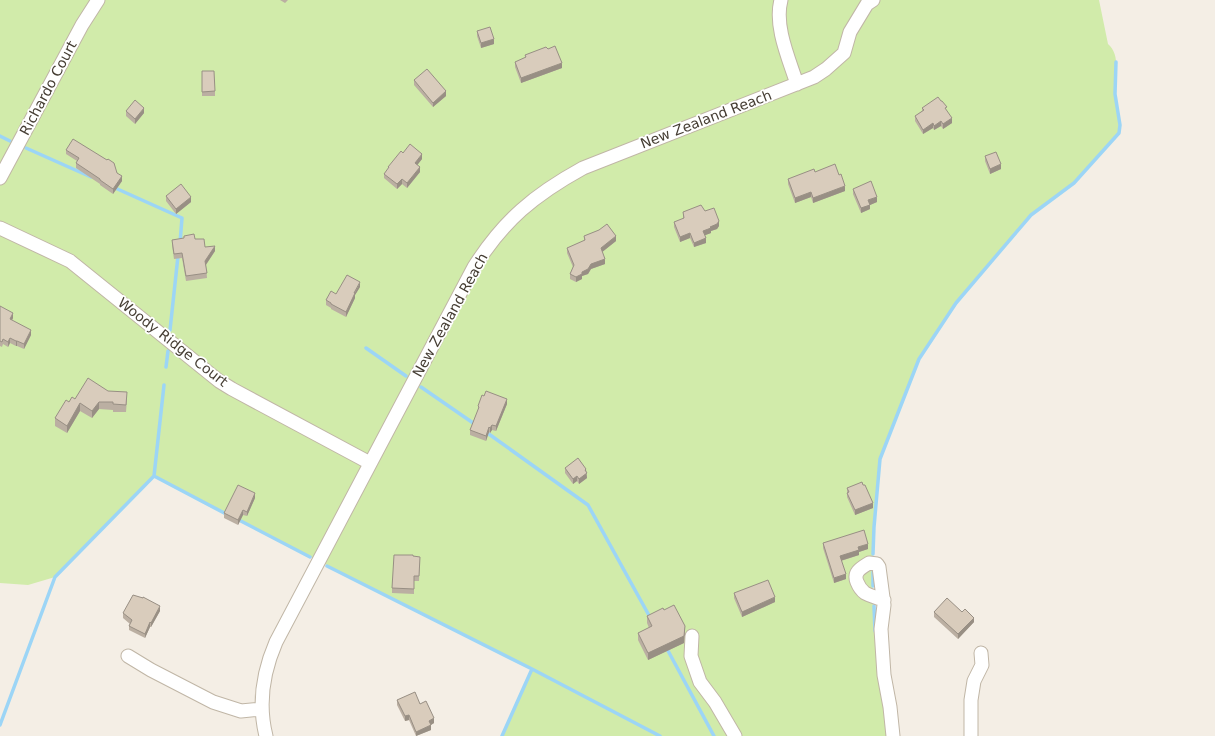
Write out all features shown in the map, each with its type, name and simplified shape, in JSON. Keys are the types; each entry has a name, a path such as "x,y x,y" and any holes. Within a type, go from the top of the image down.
{"street":[{"name":"Richardo Court","path":"0,178 82,25 98,0"},
{"path":"781,0 780,31 797,84"},
{"name":"New Zealand Reach","path":"266,736 262,709 263,686 270,657 276,642 474,267 500,231 530,202 558,182 583,168 814,77 826,69 844,53 850,32 867,4 873,0"},
{"name":"Woody Ridge Court","path":"0,228 70,261 218,381 370,462"},
{"path":"884,600 881,637 884,675 890,707 893,736"},
{"path":"692,636 691,656 700,682 715,702 735,736"},
{"path":"971,736 971,700 974,680 982,665 981,653"},
{"path":"128,656 151,670 213,702 241,711 262,709"}],"green space":[{"path":"0,0 1099,0 1108,44 1115,55 1116,61 1115,95 1119,133 1074,183 1032,214 956,303 919,359 880,459 874,527 872,575 875,632 896,736 502,736 531,669 154,477 55,577 28,585 0,583"}],"building":[{"path":"490,27 494,39 481,43 477,31"},
{"path":"555,46 562,63 521,78 515,62 526,57 525,55 546,47 548,49"},
{"path":"427,69 446,91 433,103 414,80"},
{"path":"202,71 214,71 215,91 202,92"},
{"path":"938,97 947,107 945,108 952,118 943,124 941,121 934,126 933,123 923,130 915,116 924,110 922,108"},
{"path":"135,100 144,108 135,119 126,111"},
{"path":"73,139 114,163 117,173 122,176 113,189 76,163 79,158 66,150"},
{"path":"410,144 422,154 415,163 420,167 407,183 402,179 397,184 384,174 401,151 403,153"},
{"path":"996,152 1001,164 990,169 985,156"},
{"path":"835,164 839,175 841,174 845,186 813,198 811,192 795,198 788,179 814,169 815,172"},
{"path":"871,181 877,197 868,200 870,205 861,208 853,189"},
{"path":"181,184 191,197 176,209 166,196"},
{"path":"701,205 705,211 714,208 719,221 717,224 710,227 711,228 703,231 706,238 694,243 690,233 680,237 674,222 684,218 683,212"},
{"path":"607,224 616,236 601,248 605,259 591,264 588,269 576,277 570,274 574,265 567,248 585,240 584,236 599,230"},
{"path":"194,234 195,239 204,239 205,247 215,246 205,261 207,273 186,276 182,253 174,254 172,240 184,238 184,236"},
{"path":"347,275 360,282 346,312 326,300 331,291 336,294"},
{"path":"0,306 13,313 10,319 31,330 24,344 10,338 8,342 3,339 2,342 0,341"},
{"path":"88,378 108,391 127,392 126,405 113,404 113,402 99,402 92,411 80,403 67,426 55,418 66,400 69,402 72,397 75,399"},
{"path":"486,391 507,399 496,426 492,425 490,428 489,427 486,436 470,430 482,395 484,396"},
{"path":"578,458 586,469 585,470 587,473 579,479 577,476 573,479 565,468"},
{"path":"862,482 863,485 865,485 873,503 855,510 847,493 849,492 847,488"},
{"path":"238,485 255,493 247,512 243,510 238,520 224,513"},
{"path":"864,530 868,544 858,547 859,550 840,556 846,574 834,578 823,543"},
{"path":"394,555 413,555 420,557 419,576 414,576 414,589 392,588"},
{"path":"768,580 775,597 742,612 734,593"},
{"path":"133,595 143,597 160,606 151,623 150,622 145,634 129,626 132,620 123,613"},
{"path":"947,598 962,612 965,609 974,618 958,634 934,612"},
{"path":"674,605 685,626 684,636 648,653 638,633 652,626 647,616 663,608 664,610"},
{"path":"415,692 420,704 426,701 434,718 429,721 431,725 416,732 409,715 405,716 397,700"}],"waterway":[{"path":"873,554 880,459 919,359 956,303 1031,215 1074,183 1119,133 1120,125 1115,94 1116,62"},
{"path":"0,136 10,141"},
{"path":"26,148 91,177"},
{"path":"113,187 182,218 180,243"},
{"path":"170,330 178,256"},
{"path":"366,348 406,376"},
{"path":"166,367 168,351"},
{"path":"0,725 55,577 154,476 164,385"},
{"path":"421,387 476,425"},
{"path":"486,432 588,505 651,619"},
{"path":"154,476 228,515"},
{"path":"237,519 310,557"},
{"path":"327,566 532,669 660,736"},
{"path":"873,572 873,586"},
{"path":"874,606 875,631"},
{"path":"666,647 714,736"},
{"path":"502,736 532,669"}]}
